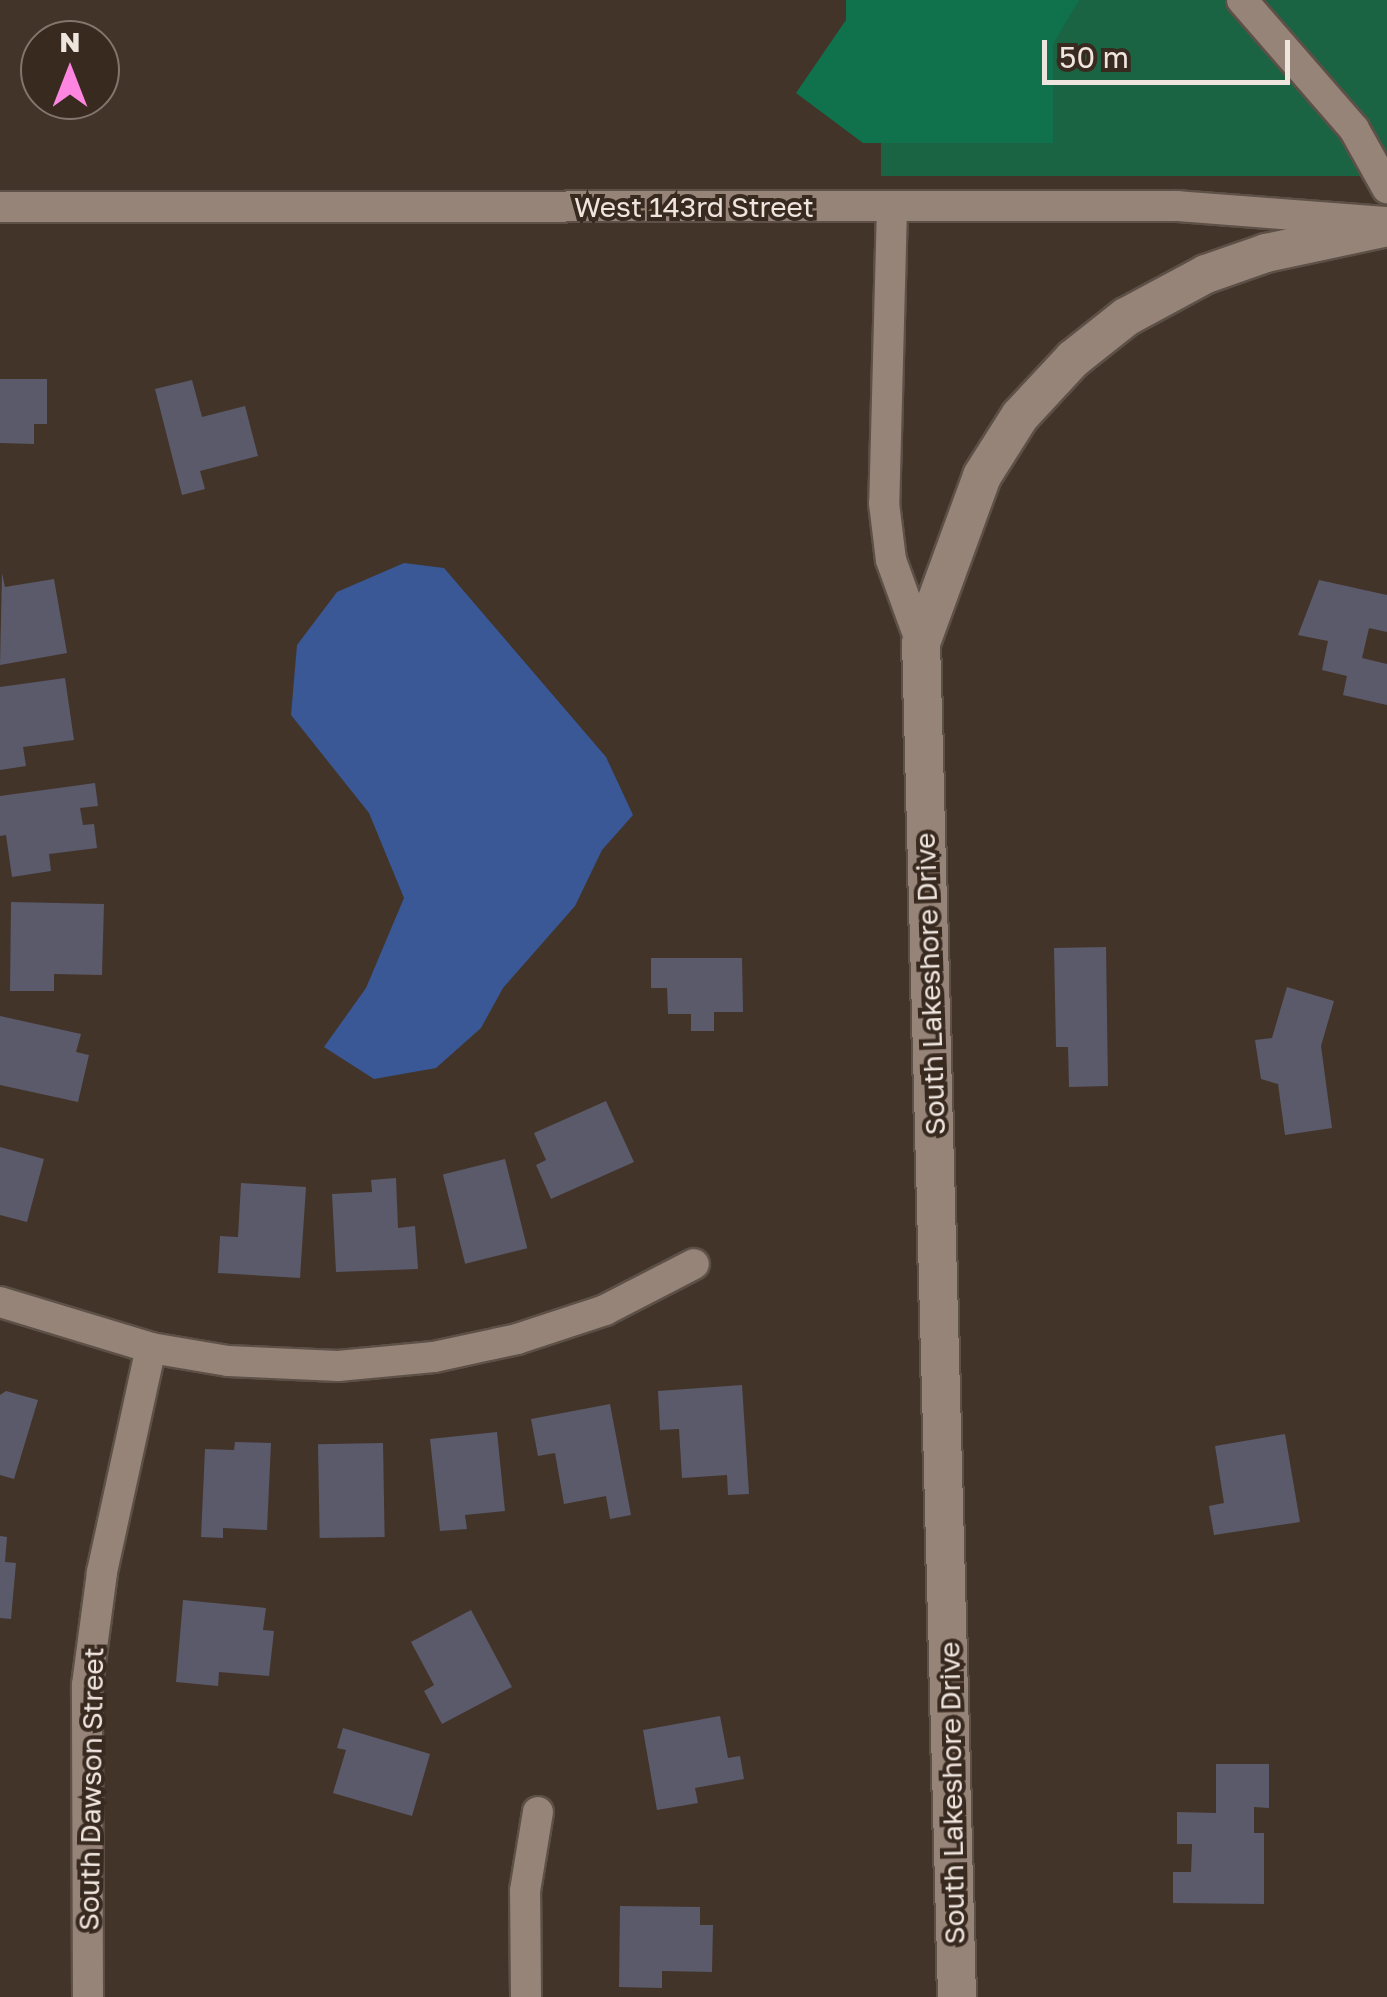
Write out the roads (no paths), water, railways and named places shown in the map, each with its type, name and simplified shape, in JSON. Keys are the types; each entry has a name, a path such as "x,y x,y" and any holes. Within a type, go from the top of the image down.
{"street":[{"path":"1242,0 1354,128 1387,188"},
{"name":"West 143rd Street","path":"0,207 1177,206 1387,225"},
{"path":"892,207 884,503 891,560 920,643"},
{"name":"South Lakeshore Drive","path":"957,1997 920,643 982,476 1020,416 1074,359 1126,317 1206,274 1266,253 1387,225"},
{"path":"0,1302 151,1348 228,1362 338,1366 434,1357 605,1310 694,1264"},
{"name":"South Dawson Street","path":"88,1997 87,1685 102,1572 151,1348"},
{"path":"526,1997 525,1891 538,1812"}],"water":[{"path":"404,563 444,568 606,757 633,815 602,850 575,906 503,988 481,1028 436,1068 374,1079 324,1047 366,988 404,898 369,813 291,715 297,645 337,592"}]}
